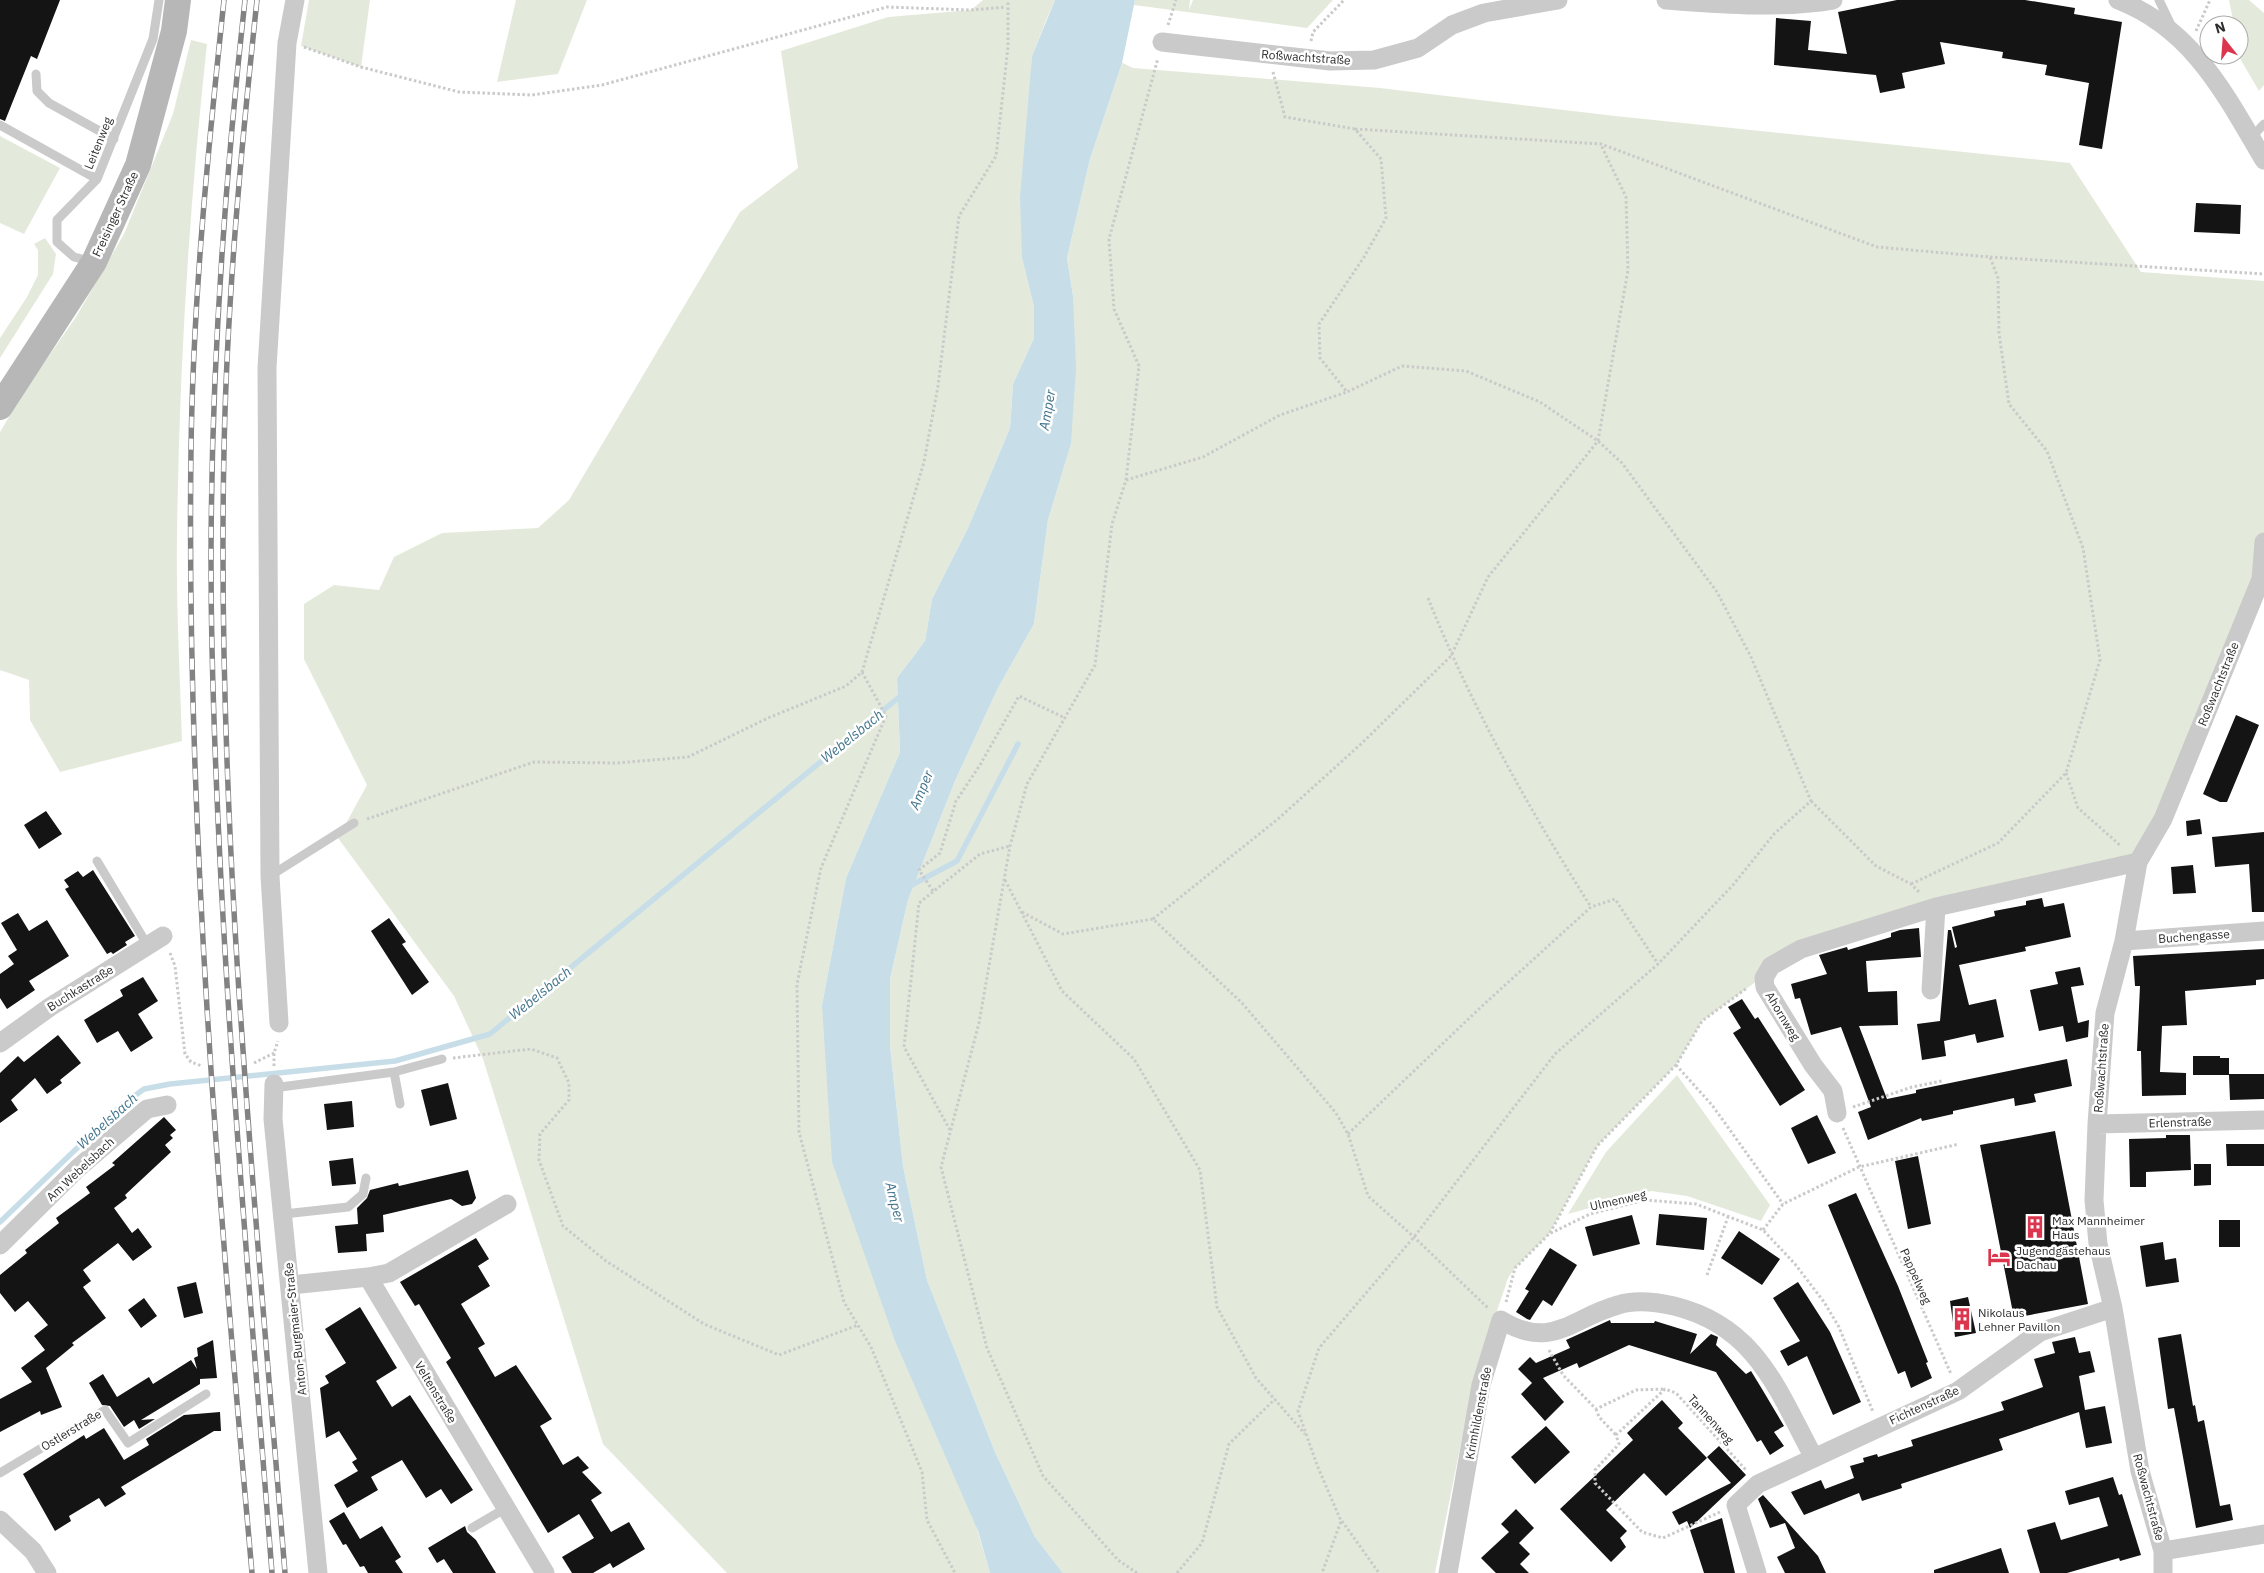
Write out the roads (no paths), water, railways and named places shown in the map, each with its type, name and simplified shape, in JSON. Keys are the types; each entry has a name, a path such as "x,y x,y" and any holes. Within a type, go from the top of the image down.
{"main road":[{"name":"Freisinger Straße","path":"0,407 94,262 138,164 174,31 178,0"}],"street":[{"path":"279,1023 270,876 267,368 287,43 295,0"},
{"name":"Roßwachtstraße","path":"1162,42 1311,59 1374,60 1418,48 1452,25 1484,12 1558,0"},
{"path":"1666,0 1738,5 1810,4 1833,0"},
{"path":"2118,0 2149,13 2173,30 2218,82 2264,160"},
{"name":"Roßwachtstraße","path":"2162,1573 2163,1550 2140,1472 2112,1308 2098,1244 2094,1200 2096,1124 2105,1013 2124,941 2138,862 2164,818 2261,585 2264,542"},
{"name":"Ahornweg","path":"1837,1113 1833,1090 1813,1066 1765,987 1764,978 1771,966 1801,949 1936,907 2138,862"},
{"path":"1931,990 1936,907"},
{"name":"Buchengasse","path":"2124,941 2264,931"},
{"name":"Buchkastraße","path":"0,1043 50,1007 155,941"},
{"name":"Anton-Burgmaier-Straße","path":"274,1086 274,1119 318,1573"},
{"name":"Am Webelsbach","path":"0,1245 78,1168 147,1109 167,1105"},
{"name":"Erlenstraße","path":"2096,1124 2264,1120"},
{"path":"291,1285 389,1273 506,1204"},
{"name":"Veltenstraße","path":"368,1277 545,1573"},
{"name":"Krimhildenstraße","path":"1448,1573 1481,1385 1501,1320 1516,1329 1545,1334 1570,1327 1618,1305 1637,1301 1667,1304 1694,1311 1732,1332 1758,1359 1773,1380 1813,1456"},
{"name":"Fichtenstraße","path":"1758,1573 1736,1505 1758,1484 1813,1456 1958,1391 2040,1332 2112,1308"},
{"path":"0,1520 33,1552 47,1573"},
{"path":"2163,1550 2264,1534"}],"lane":[{"name":"Leitenweg","path":"94,262 74,257 57,242 56,220 97,178 154,39 159,0"},
{"path":"2160,0 2173,30"},
{"path":"36,74 36,91 50,103 114,139"},
{"path":"2251,138 2264,124"},
{"path":"0,125 97,178"},
{"path":"270,876 354,823"},
{"path":"96,861 155,941"},
{"path":"274,1086 394,1072 442,1059"},
{"path":"394,1072 400,1104"},
{"path":"284,1214 348,1207 363,1194 366,1178"},
{"name":"Ostlerstraße","path":"0,1473 105,1410 128,1443 206,1394"},
{"path":"472,1528 506,1508"}],"water":[{"name":"Amper","path":"1055,0 1135,0 1122,63 1090,159 1067,258 1073,296 1076,369 1071,444 1048,520 1034,624 998,688 955,781 908,900 890,979 890,1046 903,1166 927,1280 995,1452 1035,1537 1063,1573 990,1573 978,1531 895,1341 832,1162 822,1005 846,878 900,752 897,678 925,641 932,599 968,528 1010,428 1013,384 1034,338 1034,307 1022,258 1020,197 1032,56"}],"waterway":[{"name":"Webelsbach","path":"0,1222 122,1105 144,1089 170,1084 395,1061 490,1034 903,694"},
{"path":"908,887 957,861 1018,744"}],"railway":[{"path":"224,0 198,281 192,394 191,591 199,872 207,1012 228,1293 252,1573"},
{"path":"245,0 229,161 218,323 212,485 212,648 221,880 228,995 244,1226 272,1573"},
{"path":"257,0 240,169 228,338 224,450 223,591 226,731 240,1012 285,1573"}],"place":[{"name":"Max Mannheimer Haus","path":"2035,1227"},
{"name":"Jugendgästehaus Dachau","path":"1999,1257"},
{"name":"Nikolaus Lehner Pavillon","path":"1962,1319"}]}
